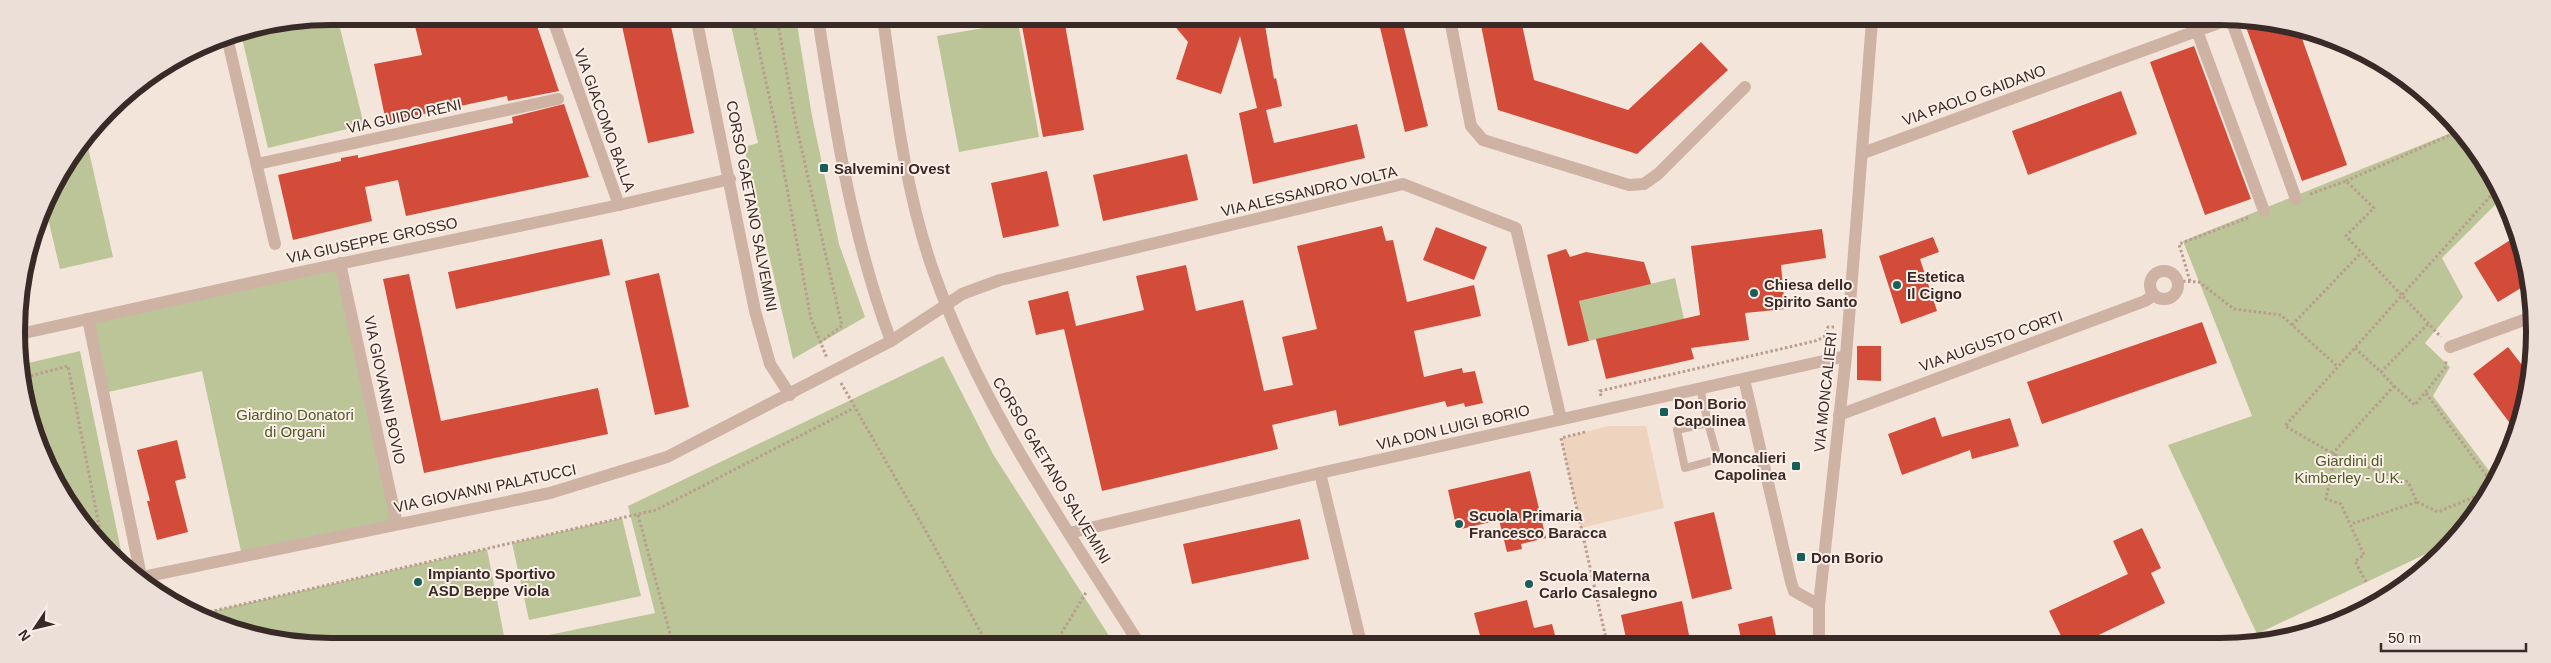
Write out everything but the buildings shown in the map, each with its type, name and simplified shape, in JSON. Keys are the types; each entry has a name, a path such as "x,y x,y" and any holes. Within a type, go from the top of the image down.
{"street":[{"name":"VIA GIACOMO BALLA","path":"555,25 619,205"},
{"name":"CORSO GAETANO SALVEMINI","path":"698,25 755,311 770,364 790,395"},
{"path":"819,25 846,186 875,298 891,341"},
{"name":"CORSO GAETANO SALVEMINI","path":"883,25 909,180 933,272 946,305 1000,420 1135,638"},
{"path":"1451,25 1471,126 1483,140 1629,185 1644,184 1658,174 1745,87"},
{"path":"1863,153 1872,25"},
{"name":"VIA PAOLO GAIDANO","path":"1863,153 2213,25"},
{"path":"2233,26 2296,199"},
{"path":"2197,31 2264,211"},
{"path":"228,43 275,244"},
{"name":"VIA GUIDO RENI","path":"256,164 558,99"},
{"name":"VIA MONCALIERI","path":"1819,638 1819,605 1846,356 1863,153"},
{"name":"VIA GIUSEPPE GROSSO","path":"25,333 340,263 619,205 730,179"},
{"name":"VIA ALESSANDRO VOLTA","path":"946,305 962,294 1000,280 1403,184 1516,228 1561,419"},
{"name":"VIA GIOVANNI BOVIO","path":"340,263 398,524"},
{"path":"2154,295 2150,282 2159,272 2172,273 2184,281"},
{"name":"VIA AUGUSTO CORTI","path":"1839,415 2145,301 2154,295 2162,299 2172,297 2184,281"},
{"name":"VIA GIOVANNI PALATUCCI","path":"145,575 550,493 667,457 790,395 891,341 946,305"},
{"name":"VIA GIOVANNI PALATUCCI","path":"88,319 141,572"},
{"path":"2450,347 2525,319"},
{"name":"VIA DON LUIGI BORIO","path":"1069,533 1604,409 1846,356"},
{"path":"1744,379 1794,592 1819,605"},
{"path":"1320,474 1360,638"}],"lane":[{"path":"1700,388 1718,459 1685,468 1677,430 1708,423"}],"path":[{"path":"754,25 775,123 811,319 819,343 854,408 928,535 984,638"},
{"path":"778,25 795,120 842,326 819,343"},
{"path":"2296,199 2346,181 2454,133"},
{"path":"2346,181 2374,208 2346,236 2403,294 2450,347 2445,368 2415,405 2355,348"},
{"path":"2480,493 2438,512 2417,502 2408,482 2334,454 2285,426 2493,194"},
{"path":"2264,211 2179,244 2184,281 2199,282 2234,308 2281,315 2338,367"},
{"path":"2292,325 2361,253"},
{"path":"2381,372 2429,323"},
{"path":"1604,409 1600,391 1814,341"},
{"path":"29,376 68,366 101,533"},
{"path":"2366,582 2355,561 2364,555 2351,524 2341,504 2326,499 2334,454 2394,386"},
{"path":"2426,393 2488,480"},
{"path":"208,612 656,510 854,408"},
{"path":"1590,431 1562,438 1606,638"},
{"path":"2351,524 2417,502"},
{"path":"638,514 671,638"},
{"path":"1058,638 1096,576"}],"green space":[{"path":"339,25 364,125 268,148 242,38 291,28"},
{"path":"731,25 797,25 812,116 839,244 865,317 793,359 744,147 758,143"},
{"path":"1001,25 1019,25 1039,137 959,152 937,36"},
{"name":"Giardini di Kimberley - U.K.","path":"2453,132 2485,178 2497,203 2442,258 2463,297 2425,343 2450,367 2433,396 2491,473 2485,485 2463,518 2434,550 2257,634 2168,445 2252,416 2183,241"},
{"path":"88,146 113,257 60,269 47,216 66,178"},
{"name":"Giardino Donatori di Organi","path":"340,262 397,523 242,556 202,371 104,393 88,319"},
{"path":"1675,278 1684,319 1589,341 1579,301"},
{"path":"80,351 122,555 88,518 66,485 48,449 35,411 27,363"},
{"path":"943,356 993,454 1110,638 534,638 655,613 628,506"},
{"path":"622,518 641,596 529,620 512,543"},
{"name":"Impianto Sportivo ASD Beppe Viola","path":"487,549 504,638 311,637 252,628 208,612"}],"shaded area":[{"path":"1609,426 1646,426 1664,508 1581,528 1561,438"}],"place":[{"name":"Salvemini Ovest","path":"824,168"},
{"name":"Estetica Il Cigno","path":"1897,285"},
{"name":"Chiesa dello Spirito Santo","path":"1754,293"},
{"name":"Don Borio Capolinea","path":"1664,412"},
{"name":"Moncalieri Capolinea","path":"1796,466"},
{"name":"Scuola Primaria Francesco Baracca","path":"1459,524"},
{"name":"Don Borio","path":"1801,557"},
{"name":"Impianto Sportivo ASD Beppe Viola","path":"418,582"},
{"name":"Scuola Materna Carlo Casalegno","path":"1529,584"}]}
